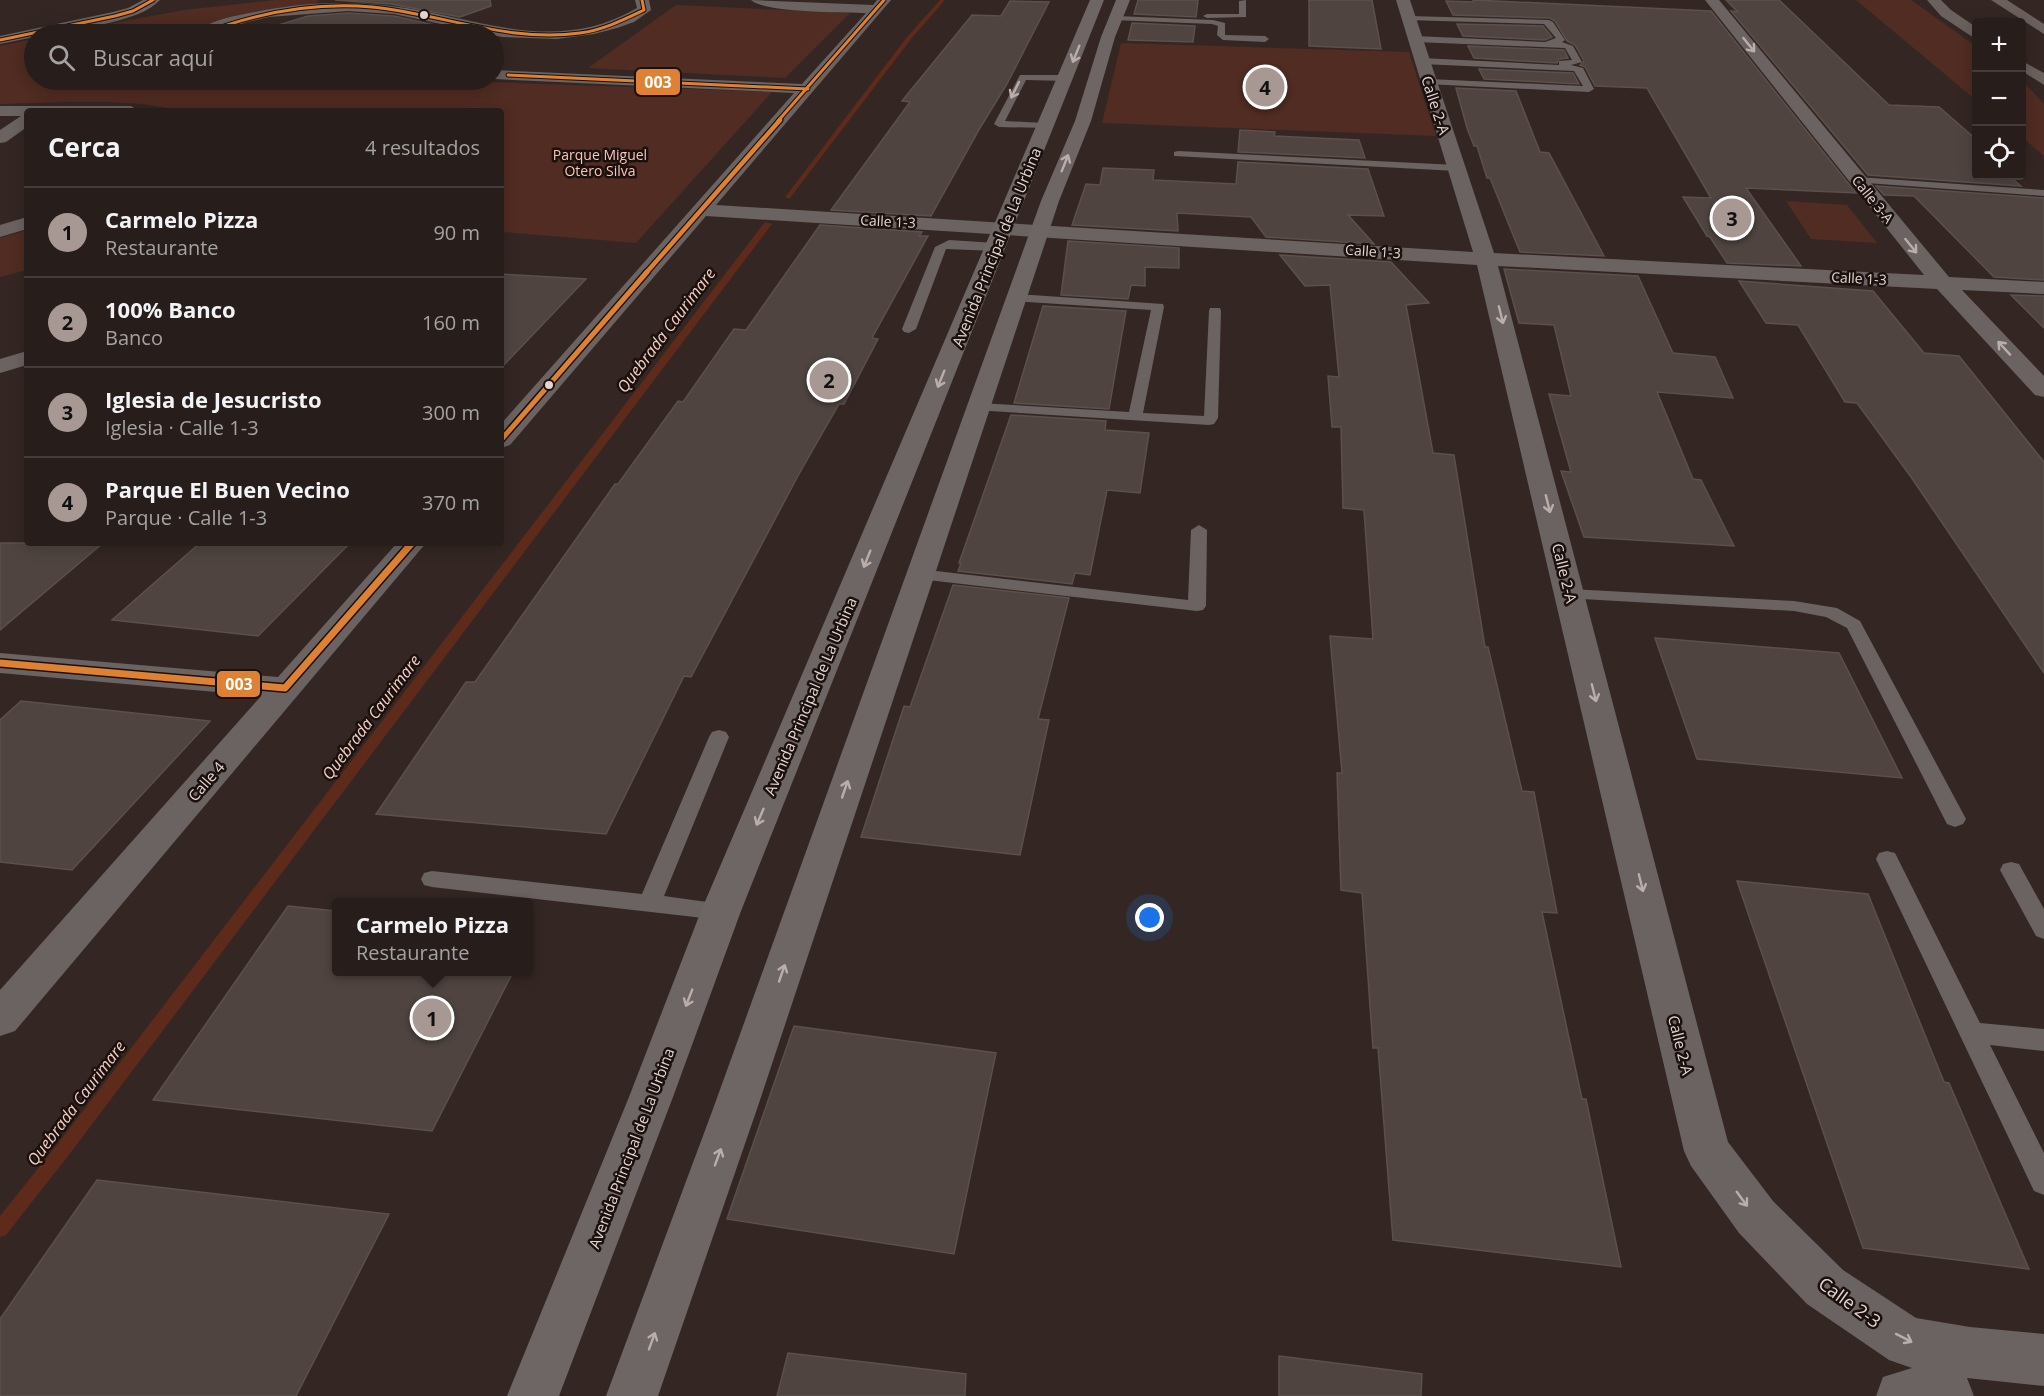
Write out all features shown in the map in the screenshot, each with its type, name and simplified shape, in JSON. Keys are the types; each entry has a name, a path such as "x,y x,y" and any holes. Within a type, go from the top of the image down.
{"highway":[{"path":"1919,0 1946,13 1972,30"},
{"path":"1934,0 1946,13"},
{"path":"1998,0 2044,30"},
{"path":"2015,0 2044,17"},
{"path":"2026,67 2044,80"}],"main road":[{"name":"Avenida Principal de La Urbina","path":"632,1396 735,1109 919,574 1017,298 1019,228 1046,126 1097,0"},
{"name":"Avenida Principal de La Urbina","path":"533,1396 651,1097 721,911 1019,228 1083,121 1119,10"}],"street":[{"path":"77,24 115,16 146,6 153,0"},
{"path":"504,33 573,33 599,28 634,16 644,10 642,0"},
{"path":"758,0 792,6 880,5"},
{"name":"Calle 2-A","path":"1403,0 1492,279 1707,1151"},
{"name":"Calle 3-A","path":"1712,0 1936,275 2044,390"},
{"path":"505,431 707,205 880,5"},
{"path":"226,24 262,15 332,8 392,10 464,24"},
{"path":"0,40 24,35"},
{"path":"504,74 808,89"},
{"path":"0,111 24,112"},
{"path":"0,138 24,121"},
{"name":"Calle 1-3","path":"707,205 1019,228 1936,275 2044,288"},
{"path":"0,231 24,224"},
{"name":"Calle 1-3","path":"1936,275 2044,273"},
{"path":"0,366 24,359"},
{"name":"Calle 4","path":"0,1020 409,546"},
{"path":"0,663 285,688"},
{"name":"Calle 2-3","path":"1707,1151 1756,1217 1825,1287 1907,1342 1970,1353 2044,1360"},
{"path":"1902,1396 1926,1393 1948,1396"}],"lane":[{"path":"1119,10 1240,16 1243,15 1243,1"},
{"path":"1119,10 1222,25 1244,26"},
{"path":"1408,18 1546,22 1561,40 1555,42 1415,38"},
{"path":"1222,25 1221,35 1223,37 1265,39"},
{"path":"1415,38 1566,45 1569,46 1578,62 1422,60"},
{"path":"1422,60 1576,68 1580,69 1589,89 1429,82"},
{"path":"1046,126 999,124 1023,77 1066,78"},
{"path":"1178,154 1456,168"},
{"path":"1857,180 2044,193"},
{"path":"909,329 941,247 1019,228"},
{"path":"1017,298 1158,307 1135,417"},
{"path":"979,407 1209,421 1211,418 1215,311"},
{"path":"919,574 1197,606 1199,530"},
{"path":"1570,594 1794,606 1831,612 1854,625 1955,819"},
{"path":"650,903 719,737"},
{"path":"1887,859 2044,1182"},
{"path":"2011,870 2044,930"},
{"path":"432,879 721,911"},
{"path":"1971,1033 2044,1040"}],"green space":[{"path":"274,0 319,0 315,6 260,11 212,24 108,24 184,10"},
{"path":"1856,0 1911,0 1972,43 1972,97"},
{"path":"676,5 850,13 785,78 588,68"},
{"name":"Parque Miguel Otero Silva","path":"24,41 24,90 504,90 504,83 772,92 636,243 504,232 504,108 164,108 114,102 0,104 0,46"},
{"path":"1121,43 1409,52 1436,136 1102,123"},
{"path":"2026,84 2044,104 2044,156 2026,140"},
{"path":"1786,201 1847,205 1877,243 1811,239"},
{"path":"24,231 24,271 0,277 0,238"}],"building":[{"path":"335,0 490,0 491,6 460,17 391,4"},
{"path":"1138,0 1198,0 1196,17 1134,14"},
{"path":"1309,0 1372,0 1381,49 1309,46"},
{"path":"1473,0 1711,11 1856,193 1746,188 1801,266 1727,263 1683,197 1711,198 1647,88 1595,86 1585,67 1580,65 1584,61 1575,45 1567,41 1555,21 1550,18 1453,15 1446,1 1473,2"},
{"path":"1726,0 1779,0 1889,105 1939,107 1972,136 1972,180 2014,180 2021,186 1868,175 1731,11 1738,12"},
{"path":"1010,1 1049,2 1007,84 931,216 831,210 910,102 902,101 972,15 1001,16"},
{"path":"348,13 394,16 430,24 282,24 308,16"},
{"path":"1132,23 1195,26 1193,42 1128,40"},
{"path":"1457,24 1543,26 1552,37 1545,40 1463,36"},
{"path":"1468,46 1564,50 1568,58 1559,59 1557,63 1474,58"},
{"path":"1479,69 1573,73 1579,84 1484,79"},
{"path":"1456,88 1516,91 1540,152 1549,153 1604,256 1520,252 1490,178 1487,178 1477,146 1474,146"},
{"path":"1240,130 1275,132 1274,136 1359,140 1365,158 1238,152"},
{"path":"1238,162 1368,169 1384,216 1348,215 1374,244 1266,237 1251,217 1177,213 1178,231 1072,225 1086,184 1100,185 1103,168 1154,170 1153,180 1236,184"},
{"path":"1876,186 2044,198 2044,280 1994,277 1914,196 1884,195"},
{"path":"820,225 922,232 919,236 928,236 872,338 878,339 844,404 839,404 799,474 691,677 684,676 606,834 376,814 466,682 475,682 615,484 618,484 678,401 683,402 734,329 746,330"},
{"path":"1068,241 1179,248 1179,268 1145,267 1145,286 1131,285 1128,299 1061,295"},
{"path":"1280,255 1391,262 1429,303 1406,305 1433,453 1454,455 1485,647 1488,647 1522,791 1534,792 1557,913 1542,912 1582,1099 1586,1099 1621,1267 1393,1240 1378,1048 1373,1048 1362,893 1341,890 1337,773 1342,773 1330,636 1373,639 1364,510 1343,508 1341,427 1332,427 1328,376 1339,377 1330,285 1305,286"},
{"path":"1504,269 1638,276 1673,353 1715,357 1733,398 1657,392 1693,479 1701,480 1734,546 1584,537 1561,471 1571,472 1549,394 1571,396 1554,325 1519,323"},
{"path":"504,274 586,279 504,365"},
{"path":"1739,281 1873,291 1924,353 1959,356 2044,462 2044,673 1911,477 1857,403 1845,402 1798,325 1766,323"},
{"path":"2011,295 2044,296 2044,328"},
{"path":"1043,306 1126,311 1109,409 1014,403"},
{"path":"1011,415 1106,421 1105,430 1149,433 1140,493 1107,490 1090,575 1075,573 1072,584 958,571"},
{"path":"0,543 24,543 24,546 99,546 0,630"},
{"path":"197,546 347,546 258,636 112,620"},
{"path":"953,585 1069,598 1038,719 1049,720 1020,855 861,837 904,706 910,707"},
{"path":"1655,638 1839,653 1902,778 1697,759"},
{"path":"21,701 210,721 72,870 0,862 0,720"},
{"path":"1737,881 1868,894 1944,1082 1949,1083 2029,1269 1863,1248"},
{"path":"288,906 332,911 332,976 511,976 432,1131 153,1100"},
{"path":"794,1026 996,1053 954,1254 727,1219"},
{"path":"97,1180 389,1214 296,1396 0,1396 0,1319"},
{"path":"788,1353 966,1374 965,1396 777,1396"},
{"path":"1279,1356 1422,1374 1421,1396 1279,1396"}],"waterway":[{"name":"Quebrada Caurimare","path":"788,197 909,38 943,0"},
{"name":"Quebrada Caurimare","path":"0,1229 62,1151 768,224"}],"transit line":[{"name":"003","path":"77,24 133,11 153,0"},
{"name":"003","path":"504,31 551,36 582,33 613,25 644,10 642,0"},
{"name":"003","path":"504,437 884,0"},
{"name":"003","path":"228,24 272,12 321,6 371,7 466,24"},
{"name":"003","path":"0,40 24,35"},
{"name":"003","path":"508,75 808,89"},
{"name":"003","path":"0,663 285,688 409,546"}],"place":[{"name":"Parque El Buen Vecino","path":"1265,87"},
{"name":"Iglesia de Jesucristo","path":"1732,218"},
{"name":"100% Banco","path":"829,380"},
{"name":"Carmelo Pizza","path":"432,1018"}]}
